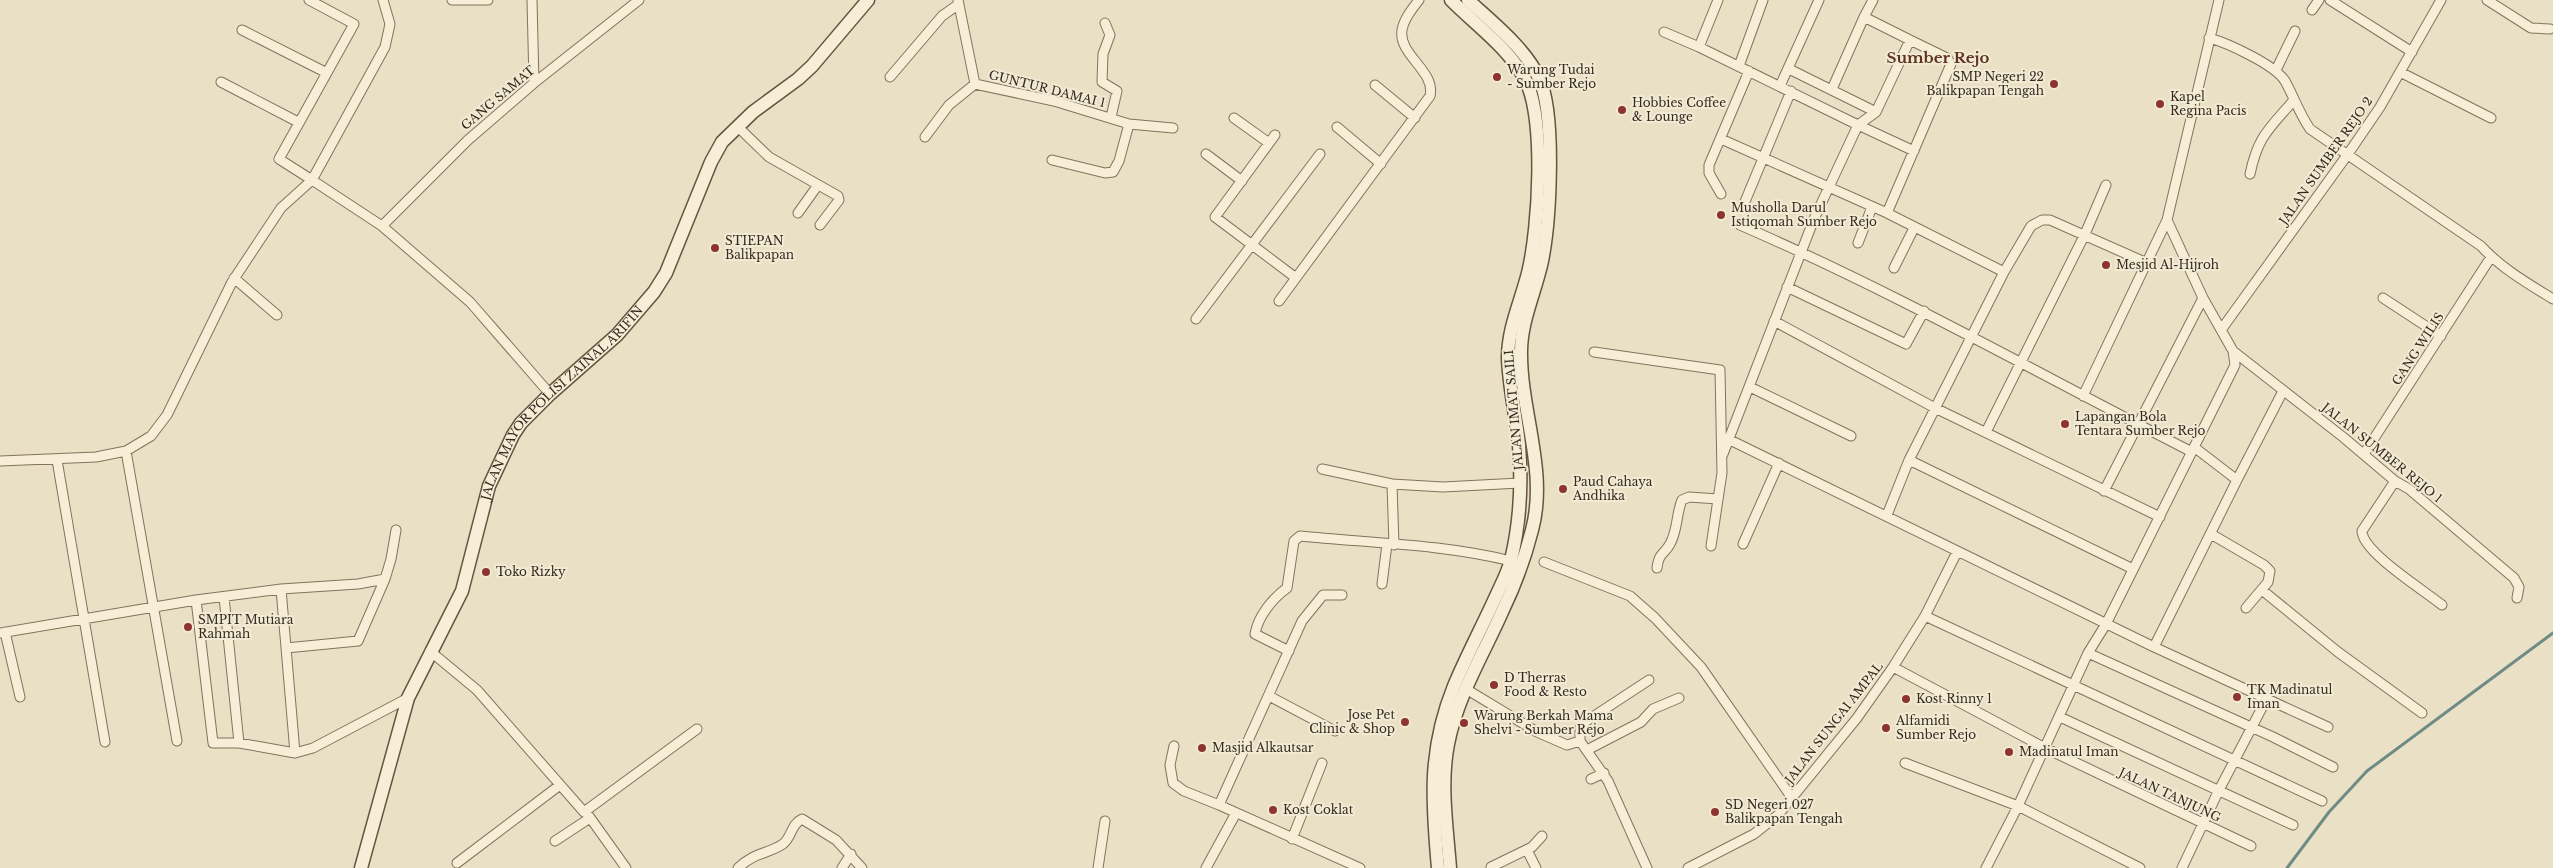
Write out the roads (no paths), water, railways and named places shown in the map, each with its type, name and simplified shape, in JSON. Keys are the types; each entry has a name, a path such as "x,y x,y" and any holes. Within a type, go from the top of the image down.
{"main road":[{"name":"JALAN MAYOR POLISI ZAINAL ARIFIN","path":"361,868 408,698 430,651 462,591 489,486 499,460 521,423 550,394 605,346 654,292 677,247 711,162 722,142 753,112 798,79 812,66 868,0"},
{"name":"JALAN IMAT SAILI","path":"1450,868 1445,792 1448,744 1466,688 1520,569 1536,510 1535,472 1521,353 1536,203 1537,123 1532,94 1512,59 1451,0"},
{"name":"JALAN IMAT SAILI","path":"1438,868 1433,800 1436,741 1454,686 1511,561 1517,530 1520,484 1519,448 1508,358 1512,329 1528,295 1545,244 1548,216 1549,126 1544,91 1529,62 1468,0"}],"street":[{"path":"308,0 354,24 298,122 279,161 312,180 382,226 470,302 550,394"},
{"path":"0,461 96,457 126,451 151,436 167,415 234,278 281,208 312,180 385,47 390,24 383,0"},
{"path":"452,0 488,0"},
{"path":"532,0 534,83"},
{"name":"GANG SAMAT","path":"382,226 468,140 534,83 639,0"},
{"path":"1279,301 1425,105 1432,89 1404,42 1402,32 1407,17 1419,0"},
{"path":"1699,47 1718,0"},
{"path":"1739,66 1764,0"},
{"path":"1780,86 1819,0"},
{"path":"1832,89 1873,0"},
{"path":"2083,396 2167,220 2219,0"},
{"path":"2312,10 2319,0"},
{"path":"2330,0 2412,52"},
{"name":"JALAN SUMBER REJO 2","path":"2220,330 2348,154 2400,72 2441,0"},
{"path":"2487,0 2531,28 2550,29"},
{"path":"890,77 942,16 959,2 974,84 948,105 925,137"},
{"path":"1864,16 1947,58 1951,64 1887,213"},
{"path":"1105,23 1110,35 1103,54 1102,82 1117,91 1111,118"},
{"path":"242,30 326,72"},
{"path":"2276,70 2295,31"},
{"path":"1664,32 1749,70 1914,151"},
{"path":"2209,38 2228,43 2276,70 2285,82 2293,101 2310,128 2480,246 2491,257 2524,281 2553,298"},
{"path":"1723,454 1730,440 1787,287 1830,186 1858,125 1876,112 1910,40"},
{"path":"1789,69 1876,112"},
{"path":"1721,194 1708,169 1749,70"},
{"path":"2400,72 2491,118"},
{"path":"220,82 298,122"},
{"name":"GUNTUR DAMAI 1","path":"974,84 1054,101 1129,124 1173,128"},
{"path":"1375,85 1415,118"},
{"path":"1744,204 1791,91"},
{"path":"2250,174 2259,142 2277,117 2293,101"},
{"path":"1234,118 1269,143"},
{"path":"1052,160 1105,173 1112,172 1118,166 1129,124"},
{"path":"738,127 769,157 840,198 820,225"},
{"path":"1337,127 1382,164"},
{"path":"1275,135 1216,217 1296,278"},
{"path":"1721,139 1830,186 2004,272"},
{"path":"1206,154 1242,181"},
{"path":"1196,319 1320,154"},
{"path":"798,213 818,185"},
{"path":"1986,432 2086,234 2106,185"},
{"path":"1858,243 1872,207"},
{"path":"1887,514 1909,460 2004,272 2028,229 2038,221 2050,220 2086,234 2147,263"},
{"name":"JALAN SUMBER REJO 1","path":"2167,220 2203,298 2233,351 2364,454 2395,481 2409,489 2514,578 2519,587 2517,598"},
{"path":"1740,225 1802,252 1924,311 2138,425 2193,450 2237,480"},
{"path":"1894,268 1914,228"},
{"name":"GANG WILIS","path":"2364,454 2442,336 2491,257"},
{"path":"234,278 277,315"},
{"path":"1787,287 1906,344 1924,311"},
{"path":"2104,491 2203,298"},
{"path":"2383,298 2442,336"},
{"path":"1774,321 1935,408 2160,517"},
{"path":"1986,868 2018,806 2088,653 2106,624 2235,365 2233,351"},
{"path":"1594,352 1718,368 1721,372 1723,454 1711,546"},
{"path":"1750,387 1851,436"},
{"path":"2154,647 2283,391"},
{"path":"1730,440 1830,490 1887,514 1957,552 2106,624 2266,700 2328,727"},
{"path":"126,451 155,606 177,741"},
{"path":"57,460 105,742"},
{"path":"1909,460 2133,569"},
{"path":"1743,544 1779,463"},
{"path":"1322,469 1392,484 1443,487 1520,484"},
{"path":"2395,481 2362,531 2362,536 2380,558 2442,605"},
{"path":"1382,584 1391,545 1392,484"},
{"path":"1657,568 1660,554 1668,547 1673,537 1682,500 1688,497 1718,499"},
{"path":"286,648 358,641 385,579 396,530"},
{"path":"2211,534 2268,568 2270,576 2262,590 2246,608"},
{"path":"1291,648 1255,634 1258,624 1274,599 1289,584 1296,538 1300,536 1463,551 1511,561"},
{"name":"JALAN SUNGAI AMPAL","path":"1688,868 1766,826 1792,798 1857,718 1893,667 1925,616 1957,552"},
{"path":"1544,562 1630,596 1655,618 1701,667 1792,798"},
{"path":"20,697 3,633 196,600 281,589 358,584 385,579"},
{"path":"281,589 295,753"},
{"path":"2262,590 2338,652 2422,713"},
{"path":"1219,805 1302,621 1318,599 1327,594 1342,595"},
{"path":"224,597 239,744"},
{"path":"196,600 213,743 239,744 295,753 313,748 408,698"},
{"path":"1925,616 2322,801"},
{"path":"430,651 476,690 588,815 626,868"},
{"path":"2088,653 2191,702 2251,727 2333,768"},
{"name":"JALAN TANJUNG","path":"1893,667 2045,748 2251,846"},
{"path":"1647,868 1604,773 1580,741 1580,728 1585,722 1649,680"},
{"path":"1466,688 1537,732 1567,745 1580,741"},
{"path":"1269,696 1335,730"},
{"path":"1587,750 1641,722 1654,709 1678,698"},
{"path":"2182,868 2218,792 2266,700"},
{"path":"2060,717 2218,792 2293,825"},
{"path":"555,841 697,729"},
{"path":"1174,746 1170,765 1173,783 1184,791 1360,868"},
{"path":"1292,839 1322,763"},
{"path":"1905,763 2018,806 2140,868"},
{"path":"1591,779 1604,773"},
{"path":"457,863 560,784"},
{"path":"1206,868 1236,813"},
{"path":"738,868 752,856 782,844 796,823 802,819 836,840 862,868"},
{"path":"1098,868 1105,821"},
{"path":"1491,867 1527,850 1538,842 1542,836"},
{"path":"1527,850 1536,868"},
{"path":"842,868 851,854"}],"waterway":[{"path":"2287,868 2329,812 2367,771 2553,633"}],"place":[{"name":"Warung Tudai - Sumber Rejo","path":"1497,77"},
{"name":"SMP Negeri 22 Balikpapan Tengah","path":"2054,84"},
{"name":"Kapel Regina Pacis","path":"2160,104"},
{"name":"Hobbies Coffee & Lounge","path":"1622,110"},
{"name":"Musholla Darul Istiqomah Sumber Rejo","path":"1721,215"},
{"name":"STIEPAN Balikpapan","path":"715,248"},
{"name":"Mesjid Al-Hijroh","path":"2106,265"},
{"name":"Lapangan Bola Tentara Sumber Rejo","path":"2065,424"},
{"name":"Paud Cahaya Andhika","path":"1563,489"},
{"name":"Toko Rizky","path":"486,572"},
{"name":"SMPIT Mutiara Rahmah","path":"188,627"},
{"name":"D Therras Food & Resto","path":"1494,685"},
{"name":"TK Madinatul Iman","path":"2237,697"},
{"name":"Kost Rinny 1","path":"1906,699"},
{"name":"Jose Pet Clinic & Shop","path":"1405,722"},
{"name":"Warung Berkah Mama Shelvi - Sumber Rejo","path":"1464,723"},
{"name":"Alfamidi Sumber Rejo","path":"1886,728"},
{"name":"Masjid Alkautsar","path":"1202,748"},
{"name":"Madinatul Iman","path":"2009,752"},
{"name":"Kost Coklat","path":"1273,810"},
{"name":"SD Negeri 027 Balikpapan Tengah","path":"1715,812"}],"district":[{"name":"Sumber Rejo","path":"1938,58"}]}
